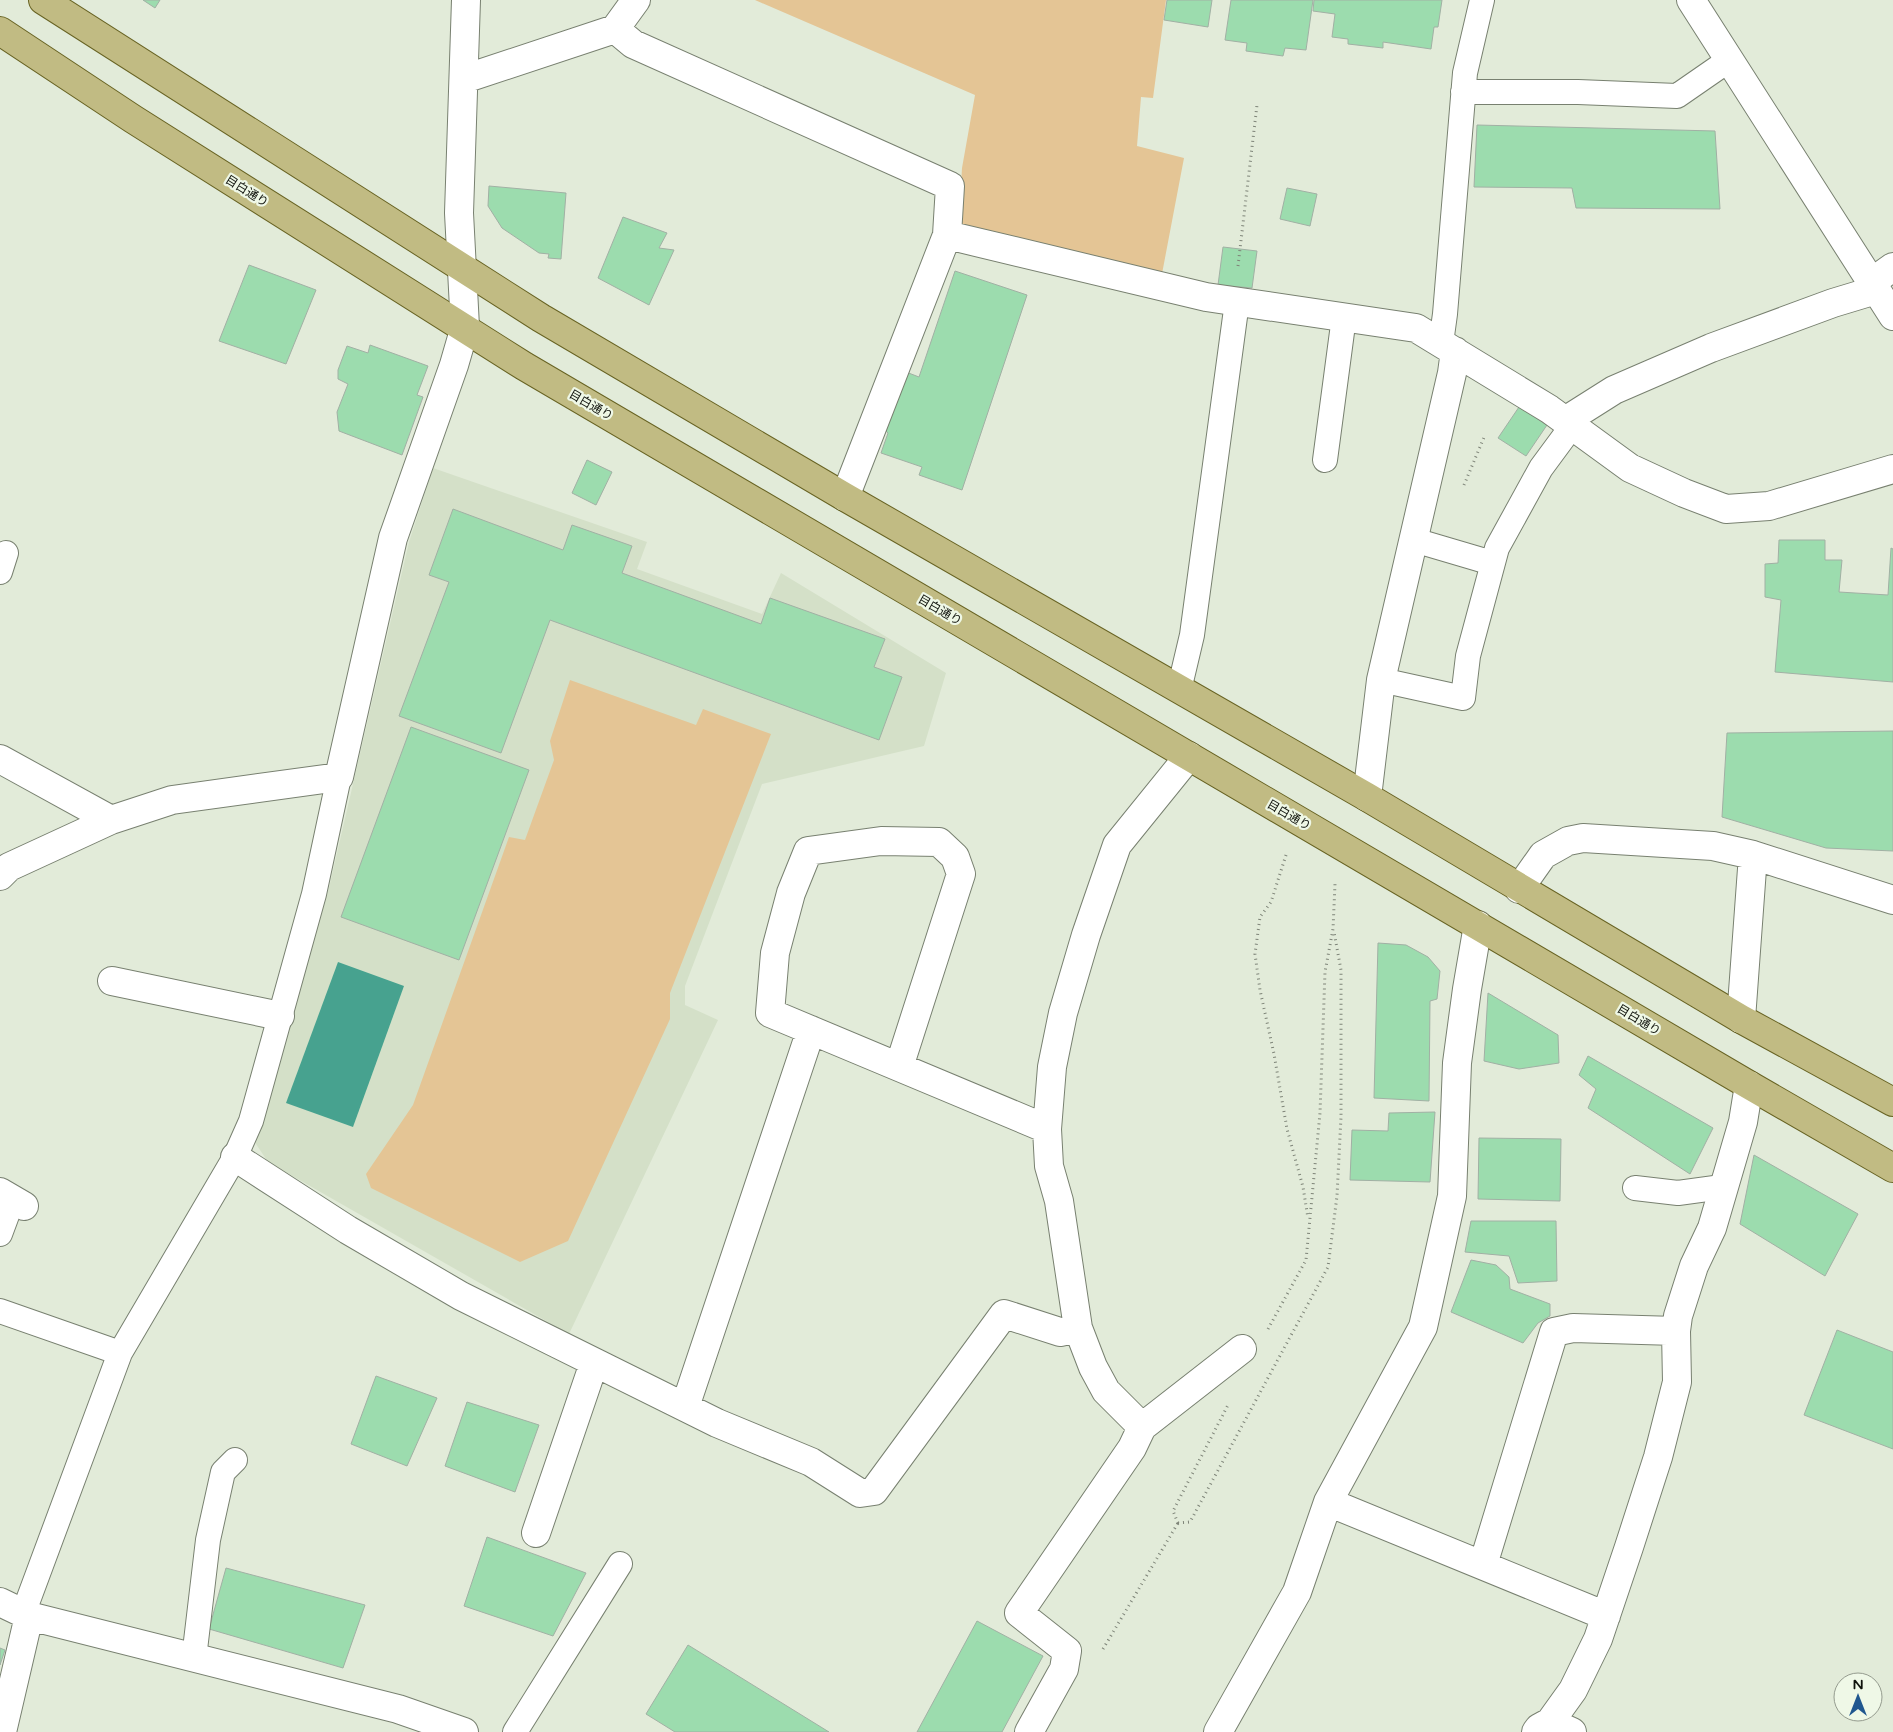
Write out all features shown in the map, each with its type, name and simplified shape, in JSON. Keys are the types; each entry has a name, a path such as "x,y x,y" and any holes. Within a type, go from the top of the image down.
{"main road":[{"path":"43,0 541,318 845,497 1366,797 1741,1019 1893,1102"},
{"name":"目白通り","path":"0,31 150,130 524,366 1893,1168"}],"street":[{"path":"0,876 9,867 112,820 172,800 339,777 393,538 454,365 465,327 459,213 466,0"},
{"path":"464,79 615,29 636,0"},
{"path":"1691,0 1729,60 1880,280 1893,316"},
{"path":"615,29 633,44 950,186 947,235 845,497"},
{"path":"947,235 1206,297 1416,328 1541,404 1630,468 1684,494 1726,509 1769,506 1893,469"},
{"path":"1568,423 1614,390 1710,348 1833,303 1880,280"},
{"path":"1366,797 1381,680 1452,373 1448,347"},
{"path":"1142,1427 1106,1391 1093,1367 1078,1328 1059,1202 1049,1166 1047,1130 1052,1067 1063,1013 1086,935 1117,846 1189,756"},
{"path":"0,759 112,820"},
{"path":"1519,889 1543,855 1568,841 1583,838 1713,846 1753,855 1893,900"},
{"path":"899,1067 960,874 955,857 939,842 881,841 808,851 791,893 775,953 770,1013 1047,1130"},
{"path":"1741,1019 1753,855"},
{"path":"1218,1732 1296,1592 1328,1502 1423,1327 1452,1196 1458,1063 1467,990 1478,925"},
{"path":"112,981 280,1016"},
{"path":"685,1407 811,1030"},
{"path":"1553,1729 1598,1639 1658,1457 1677,1382 1676,1331 1678,1316 1694,1266 1712,1228 1722,1187 1743,1122 1749,1085"},
{"path":"235,1157 348,1230 461,1296 717,1423 811,1462 860,1493 874,1491 1004,1314 1060,1332 1078,1328"},
{"path":"1483,1565 1554,1332 1573,1328 1676,1331"},
{"path":"1029,1732 1064,1669 1067,1650 1019,1613 1132,1448 1142,1427 1242,1349"},
{"path":"536,1533 594,1363"},
{"path":"1328,1502 1606,1616"},
{"path":"2,1732 17,1611 398,1709 464,1732"}],"lane":[{"path":"1448,347 1447,294 1463,92 1465,74 1482,0"},
{"path":"1463,92 1578,92 1677,96 1729,60"},
{"path":"1179,690 1192,636 1235,302"},
{"path":"1324,460 1344,317"},
{"path":"1381,680 1463,698 1468,656 1497,548 1568,423"},
{"path":"1414,540 1492,563"},
{"path":"17,1611 120,1353 235,1157 252,1121 314,894 339,777"},
{"path":"1635,1188 1678,1193 1722,1187"},
{"path":"0,1234 12,1199"},
{"path":"0,1311 120,1353"},
{"path":"194,1658 208,1540 224,1472 235,1460"},
{"path":"515,1732 620,1564"}],"path":[{"path":"1235,302 1257,105"},
{"path":"1286,855 1271,902 1260,917 1255,954 1260,990 1274,1054 1287,1130 1303,1187 1309,1224"},
{"path":"1266,1334 1306,1260 1320,1113 1324,972 1333,929 1335,884"},
{"path":"1178,1523 1190,1522 1328,1268 1337,1196 1341,1117 1341,970 1333,929"},
{"path":"1178,1523 1173,1511 1231,1401"},
{"path":"1099,1656 1178,1523"}],"shaded area":[{"path":"755,0 1166,0 1153,98 1141,97 1137,146 1184,158 1161,279 962,229 959,220 962,168 975,95"},
{"path":"433,468 647,542 637,569 762,614 781,573 946,673 924,746 762,784 685,986 685,1005 718,1020 569,1334 268,1162 254,1141 328,892 409,542"},
{"path":"570,680 696,725 703,709 771,734 670,993 670,1019 568,1241 520,1262 371,1188 366,1174 413,1105 509,837 525,840 554,760 550,741"}],"water":[{"path":"338,962 404,986 353,1127 286,1103"}],"building":[{"path":"143,0 160,0 155,8"},
{"path":"1167,0 1212,0 1208,27 1164,20"},
{"path":"1231,0 1313,0 1306,50 1285,48 1283,56 1246,51 1247,43 1225,40"},
{"path":"1314,0 1442,0 1438,27 1434,27 1431,49 1383,42 1383,48 1348,44 1348,39 1332,37 1335,14 1313,11"},
{"path":"1477,125 1715,131 1720,209 1576,208 1572,188 1474,187"},
{"path":"489,186 566,193 561,259 548,258 549,254 539,253 502,228 488,206"},
{"path":"1287,188 1317,194 1310,226 1280,219"},
{"path":"623,217 667,233 659,248 674,250 649,305 598,278"},
{"path":"1223,247 1257,251 1252,288 1218,285"},
{"path":"249,265 316,290 286,364 219,341"},
{"path":"955,271 1027,295 962,490 919,475 922,467 881,453 888,433 886,431 906,372 919,377"},
{"path":"370,345 428,366 417,395 423,397 402,455 339,431 337,412 348,384 338,379 338,370 347,346 368,353"},
{"path":"1519,407 1547,425 1526,456 1498,438"},
{"path":"587,460 612,472 596,505 572,493"},
{"path":"453,509 563,550 572,525 632,546 622,573 761,624 770,598 885,639 874,667 902,677 879,740 550,620 501,753 399,716 449,582 429,575"},
{"path":"1779,540 1825,540 1825,560 1842,560 1839,592 1888,595 1891,548 1893,549 1893,682 1775,672 1781,600 1765,597 1765,564 1778,563"},
{"path":"411,727 529,770 459,960 341,917"},
{"path":"1893,731 1893,851 1826,848 1722,817 1727,733"},
{"path":"1378,943 1406,945 1428,957 1440,971 1437,999 1430,1001 1429,1101 1374,1098"},
{"path":"1488,993 1558,1035 1559,1063 1519,1069 1484,1061"},
{"path":"1588,1056 1713,1128 1690,1174 1588,1108 1596,1089 1579,1075"},
{"path":"1435,1112 1430,1182 1350,1180 1352,1130 1388,1131 1389,1113"},
{"path":"1479,1138 1561,1139 1560,1201 1478,1199"},
{"path":"1754,1155 1858,1214 1825,1276 1740,1224"},
{"path":"1471,1221 1556,1221 1557,1281 1518,1283 1509,1256 1465,1252"},
{"path":"1471,1260 1496,1265 1509,1277 1510,1289 1550,1304 1550,1316 1538,1323 1523,1343 1451,1312"},
{"path":"1837,1330 1893,1352 1893,1449 1804,1415"},
{"path":"376,1376 437,1398 407,1466 351,1444"},
{"path":"467,1402 539,1425 515,1492 445,1466"},
{"path":"487,1537 586,1573 553,1636 464,1606"},
{"path":"226,1568 365,1605 343,1668 209,1629"},
{"path":"977,1621 1043,1656 1002,1732 917,1732"},
{"path":"688,1645 829,1732 675,1732 646,1714"},
{"path":"0,1648 5,1650 0,1665"}]}
